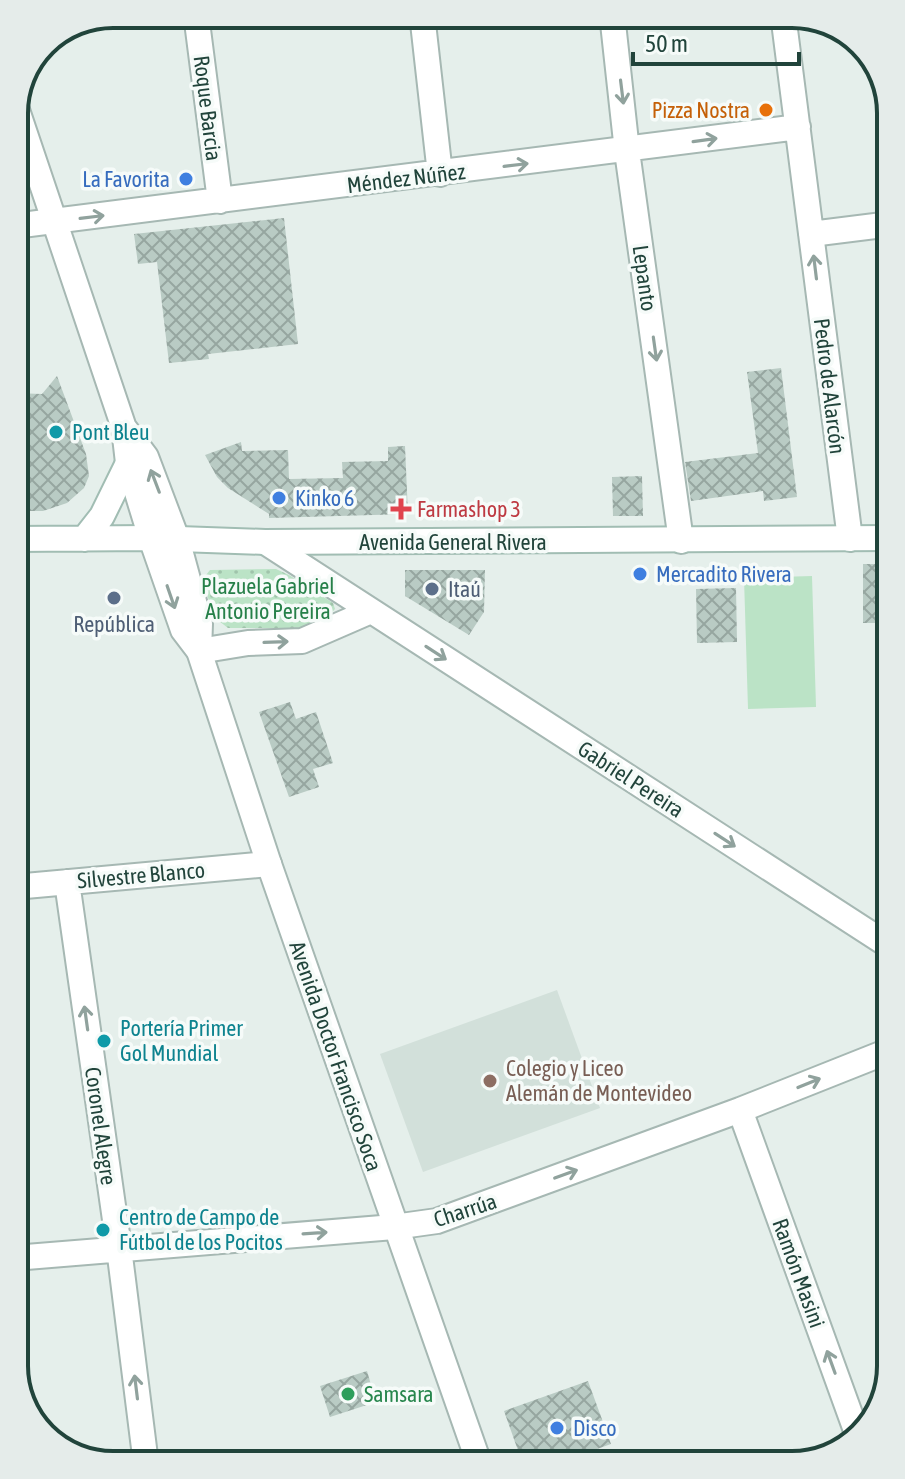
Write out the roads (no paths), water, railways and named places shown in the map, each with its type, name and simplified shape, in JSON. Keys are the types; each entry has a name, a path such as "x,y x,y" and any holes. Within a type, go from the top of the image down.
{"street":[{"name":"Roque Barcia","path":"198,28 220,201"},
{"path":"424,28 440,174"},
{"name":"Lepanto","path":"614,28 627,151 681,541"},
{"name":"Pedro de Alarcón","path":"785,28 850,539"},
{"name":"Méndez Núñez","path":"28,224 798,127"},
{"name":"Avenida Doctor Francisco Soca","path":"28,142 124,428 128,463 151,538 183,630 199,651 394,1227 475,1451"},
{"path":"811,234 877,226"},
{"name":"Avenida Doctor Francisco Soca","path":"124,428 146,457 177,539 200,624 199,651"},
{"path":"84,539 102,516 128,463"},
{"name":"Avenida General Rivera","path":"28,539 151,538 265,542 877,538"},
{"name":"Gabriel Pereira","path":"265,542 877,938"},
{"path":"199,651 248,643 302,641 371,611"},
{"name":"Silvestre Blanco","path":"28,886 269,864"},
{"name":"Coronel Alegre","path":"67,882 144,1451"},
{"name":"Charrúa","path":"28,1257 437,1221 740,1110 877,1056"},
{"name":"Ramón Masini","path":"740,1110 854,1424"}],"place":[{"name":"Pizza Nostra","path":"766,110"},
{"name":"La Favorita","path":"186,179"},
{"name":"Pont Bleu","path":"56,432"},
{"name":"Kinko 6","path":"279,498"},
{"name":"Farmashop 3","path":"401,509"},
{"name":"Mercadito Rivera","path":"640,574"},
{"name":"Itaú","path":"432,589"},
{"name":"República","path":"114,598"},
{"name":"Portería Primer Gol Mundial","path":"104,1041"},
{"name":"Colegio y Liceo Alemán de Montevideo","path":"490,1081"},
{"name":"Centro de Campo de Fútbol de los Pocitos","path":"103,1230"},
{"name":"Samsara","path":"348,1394"},
{"name":"Disco","path":"557,1428"}],"park label":[{"name":"Plazuela Gabriel Antonio Pereira","path":"268,598"}]}
